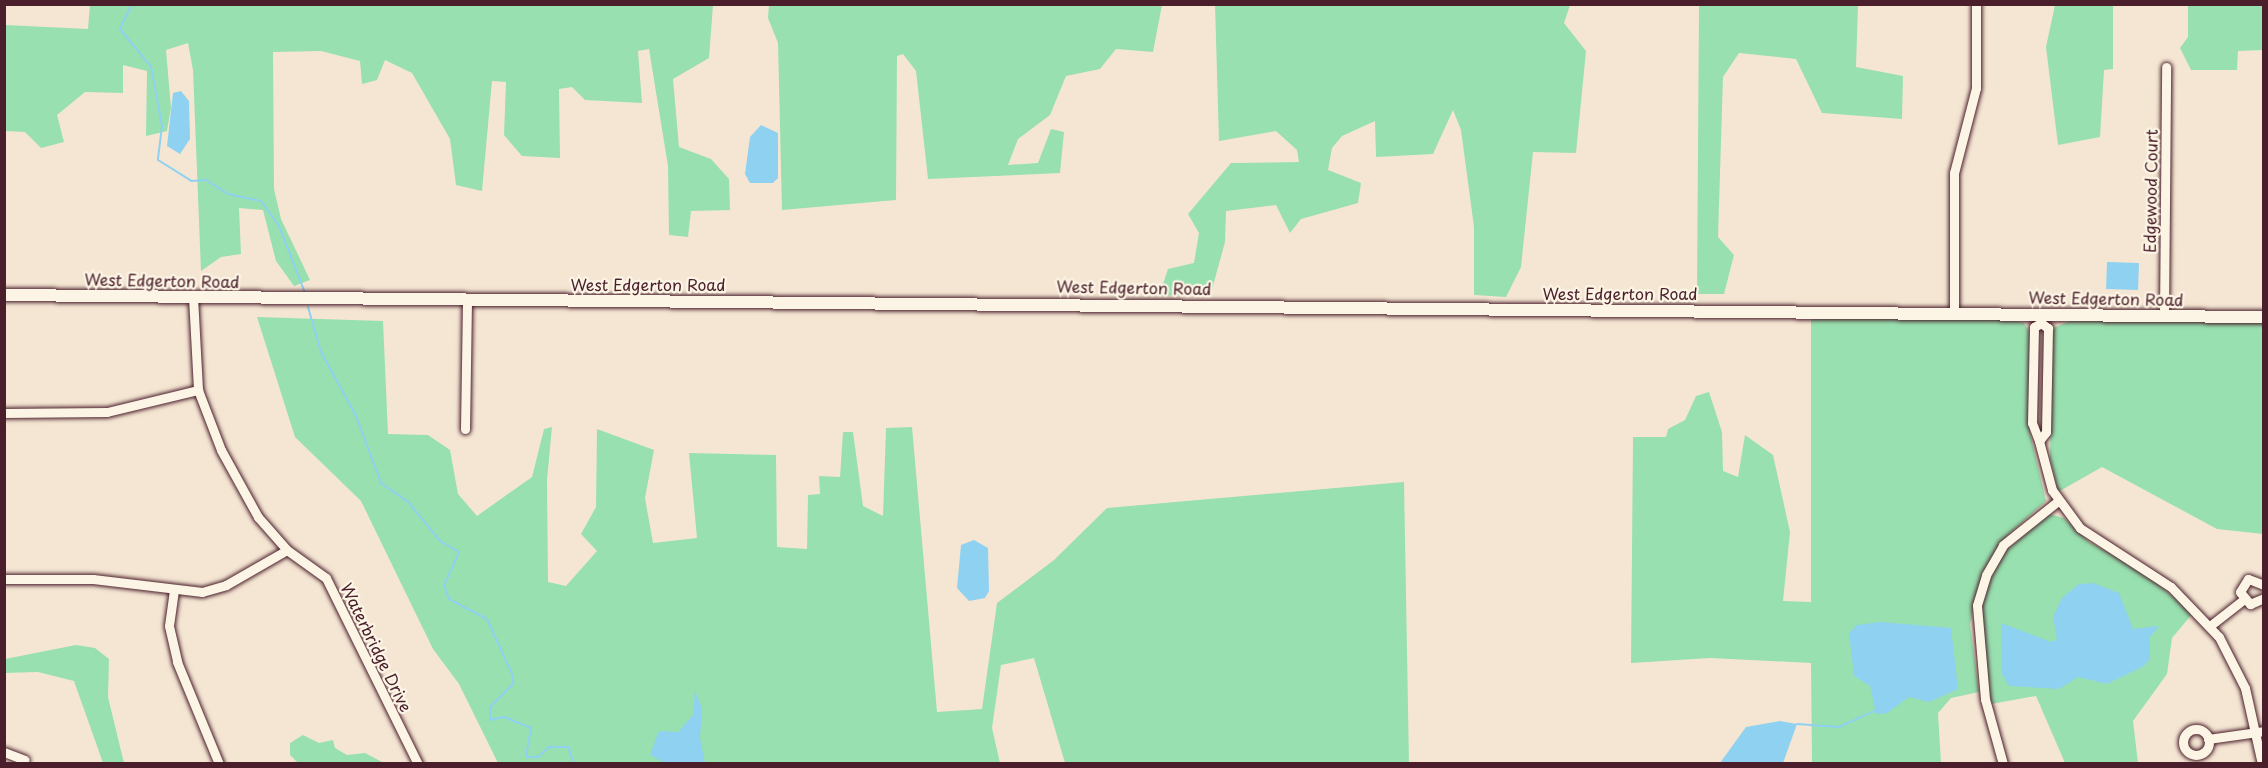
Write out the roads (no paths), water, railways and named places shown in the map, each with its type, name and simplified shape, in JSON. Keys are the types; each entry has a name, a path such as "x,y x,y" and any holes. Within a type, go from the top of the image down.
{"street":[{"path":"1954,313 1954,173 1976,88 1976,4"},
{"name":"Edgewood Court","path":"2164,316 2166,67"},
{"name":"West Edgerton Road","path":"4,295 1954,313 2041,319 2164,316 2264,317"},
{"name":"Waterbridge Drive","path":"193,297 198,390 221,450 258,517 287,550 326,578 418,764"},
{"path":"465,429 467,299"},
{"path":"2039,441 2046,432 2048,328 2041,319 2034,327 2032,423 2058,501 2080,528 2166,583 2211,626 2239,673 2260,732 2262,764"},
{"path":"4,413 107,412 198,390"},
{"path":"2003,764 1985,699 1977,605 1986,575 2003,545 2058,501"},
{"path":"4,579 93,579 202,592 226,585 272,562 287,550"},
{"path":"2264,585 2257,579 2245,581 2240,592 2243,600 2254,604 2264,598"},
{"path":"174,590 169,626 177,662 219,764"},
{"path":"2211,626 2243,600"},
{"path":"2208,739 2260,732"},
{"path":"4,752 25,760"}],"water":[{"path":"181,91 189,101 190,139 180,154 167,146 173,93"},
{"path":"761,125 778,133 778,178 773,183 750,183 745,174 750,137"},
{"path":"2107,262 2139,263 2138,290 2106,289"},
{"path":"974,540 988,548 989,591 985,598 969,601 957,588 961,545"},
{"path":"2093,583 2119,593 2133,629 2159,626 2150,637 2150,659 2144,666 2107,684 2078,677 2059,689 2009,686 2002,674 2001,623 2051,642 2057,639 2053,617 2062,598 2079,584"},
{"path":"1880,622 1951,628 1958,689 1929,702 1909,697 1887,713 1876,714 1870,686 1854,676 1849,633 1857,625"},
{"path":"695,690 702,709 700,738 705,763 665,763 650,755 659,731 678,732 693,715"},
{"path":"1780,721 1797,724 1783,763 1720,763 1746,727"}],"waterway":[{"path":"132,4 120,29 151,67 162,126 158,160 191,181 206,180 228,194 261,201 279,226 305,293"},
{"path":"308,307 321,352 356,416 381,483 408,502 440,541 459,552 444,586 449,599 487,619 513,676 513,684 490,707 490,720 504,717 531,728 526,757 538,757 549,747 568,747 574,764"},
{"path":"1797,724 1839,727 1876,710"}]}
